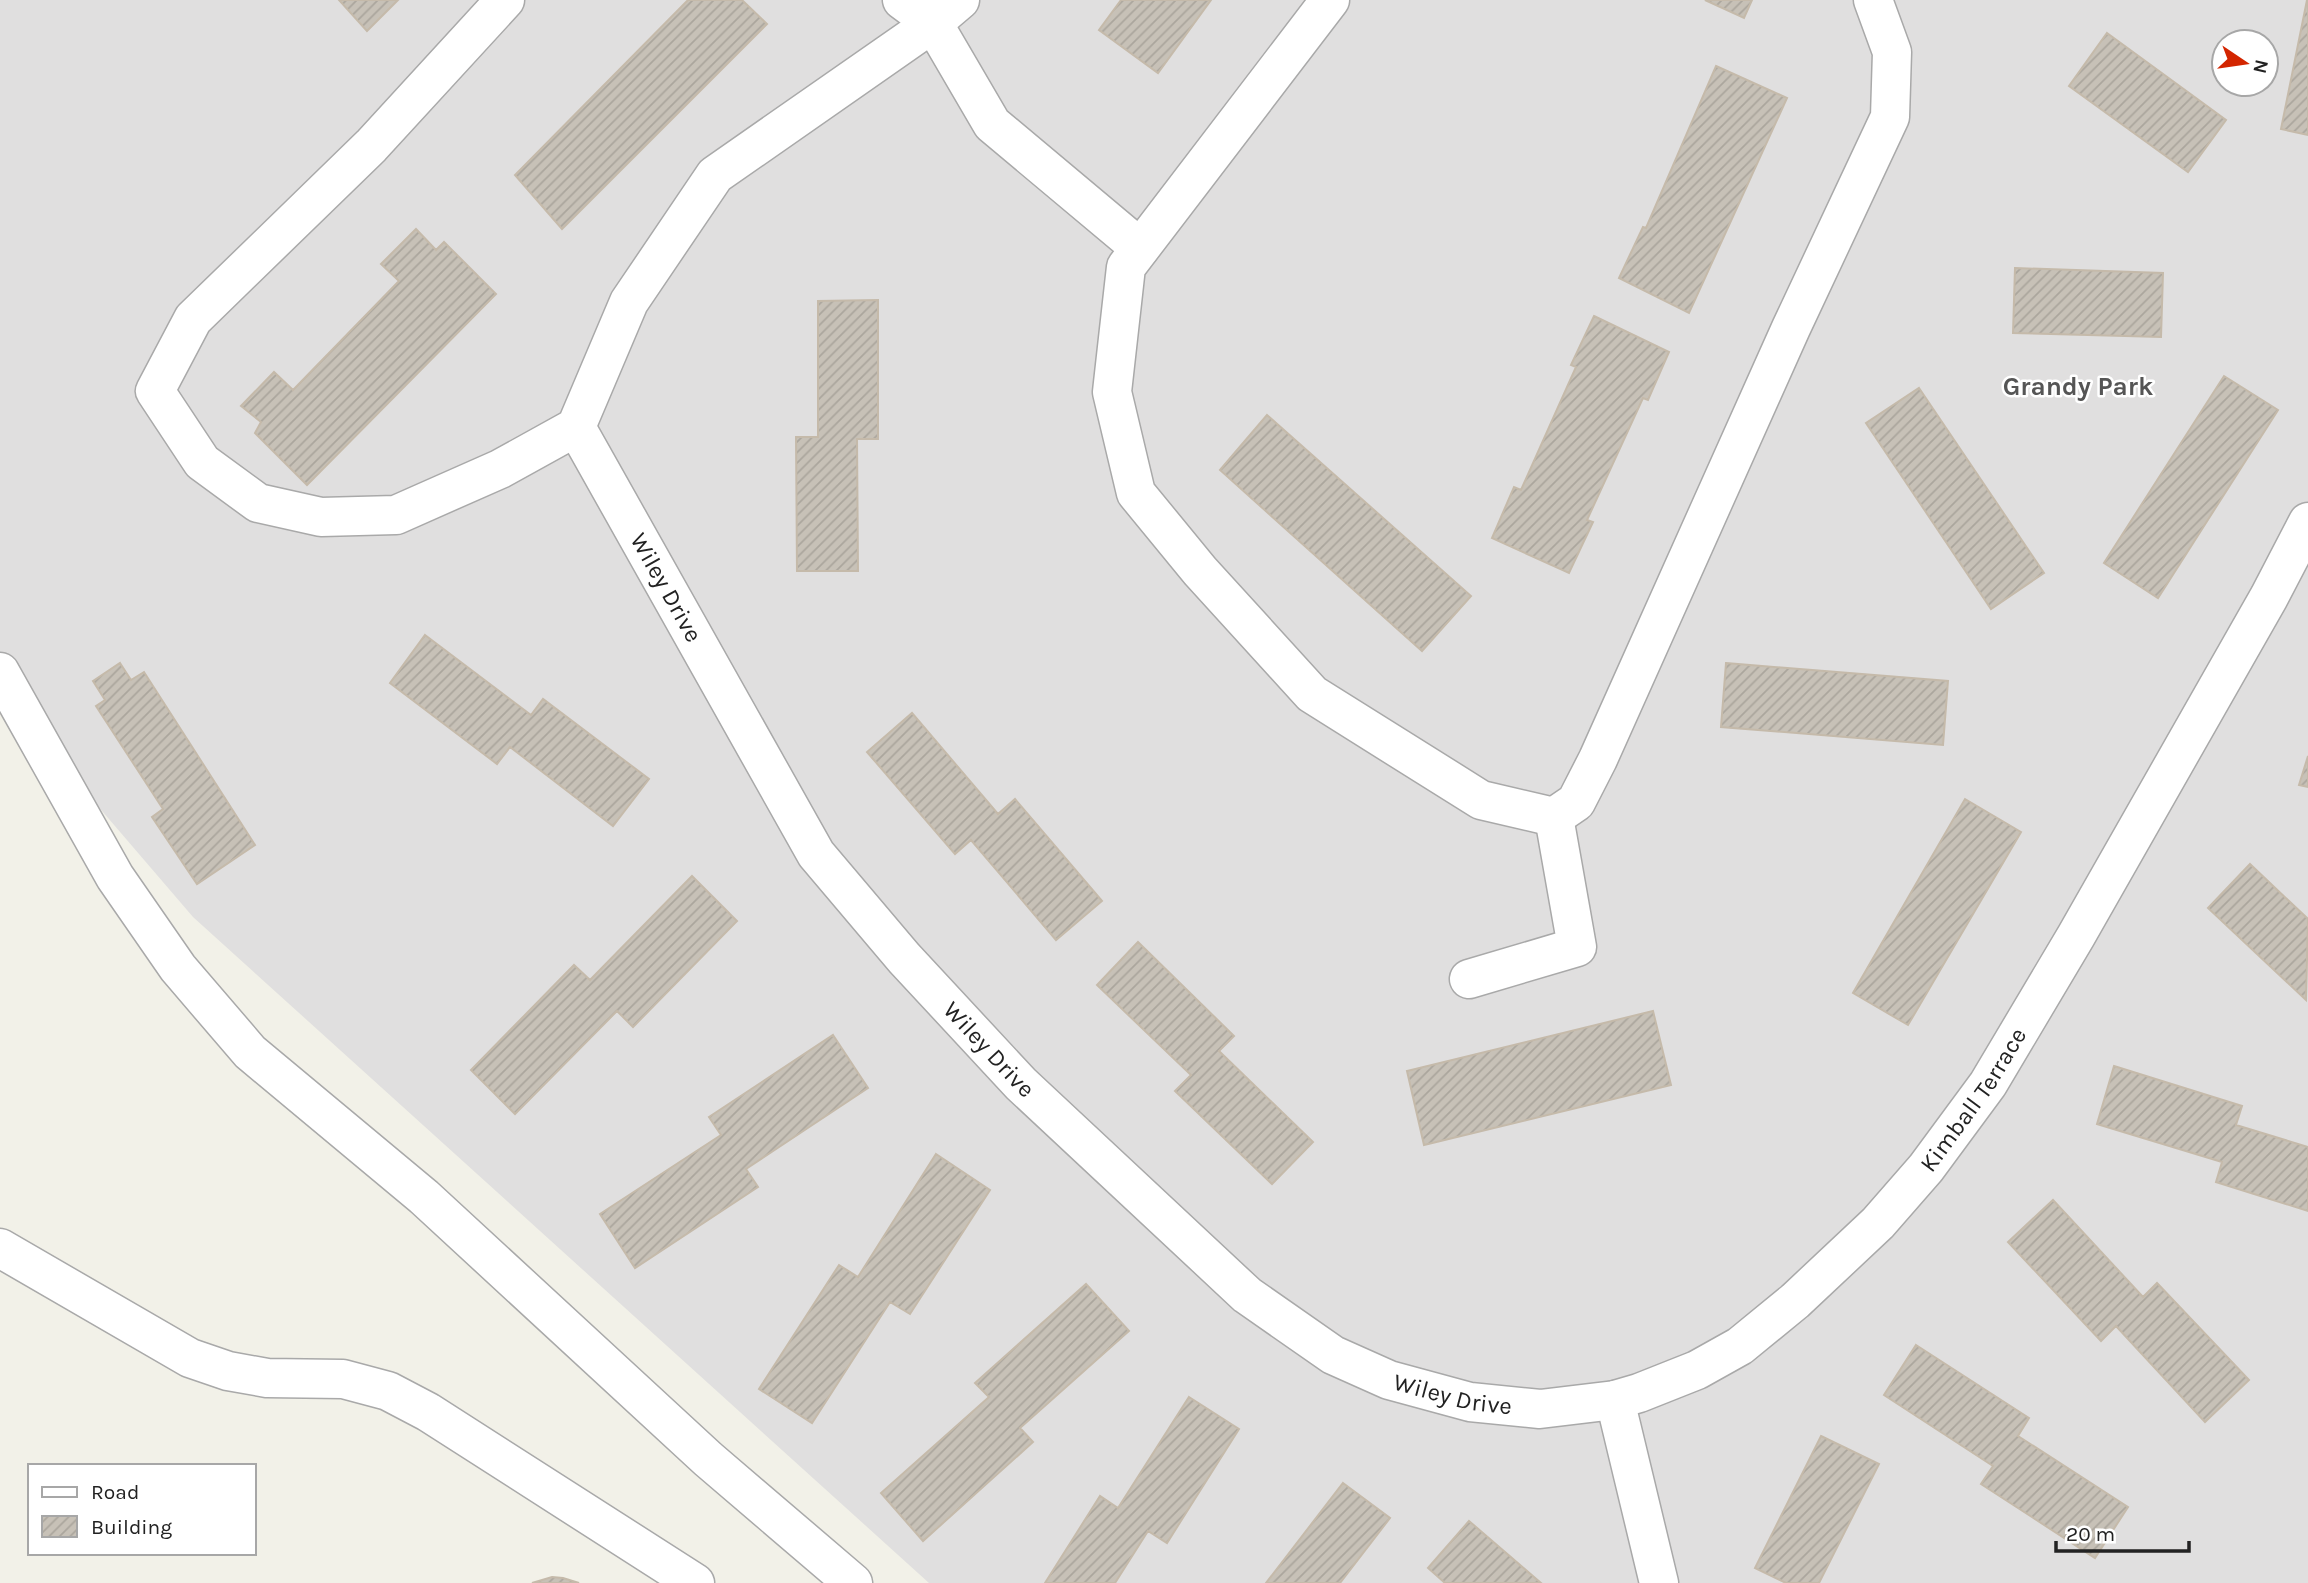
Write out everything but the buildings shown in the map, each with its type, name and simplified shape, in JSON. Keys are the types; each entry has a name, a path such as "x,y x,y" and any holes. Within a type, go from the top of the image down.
{"street":[{"path":"505,0 371,146 193,319 155,391 202,462 258,503 320,517 396,515 500,468 576,427 629,302 715,175 947,12"},
{"path":"902,0 947,12"},
{"path":"1330,0 1126,267 1112,392 1136,493 1200,571 1312,694 1480,800 1554,817 1576,802 1598,759 1791,328 1890,117 1892,52 1873,0"},
{"path":"947,12 992,124 1140,248"},
{"name":"Wiley Drive","path":"576,427 816,854 904,958 1021,1084 1100,1160 1247,1295 1333,1355 1389,1380 1470,1402 1540,1409 1615,1400"},
{"name":"Kimball Terrace","path":"1615,1400 1697,1370 1740,1346 1795,1301 1878,1223 1926,1168 1988,1084 2076,936 2263,609 2308,523"},
{"path":"0,672 115,877 178,968 250,1052 424,1197 708,1459 853,1583"},
{"path":"1469,979 1577,947 1554,817"},
{"path":"0,1248 190,1358 241,1373 267,1377 343,1379 388,1391 428,1412 695,1583"},
{"path":"1615,1400 1658,1583"}],"shaded area":[{"path":"0,0 2308,0 2308,1583 929,1583 193,917 0,692"}],"district":[{"name":"Grandy Park","path":"2078,386"}]}
